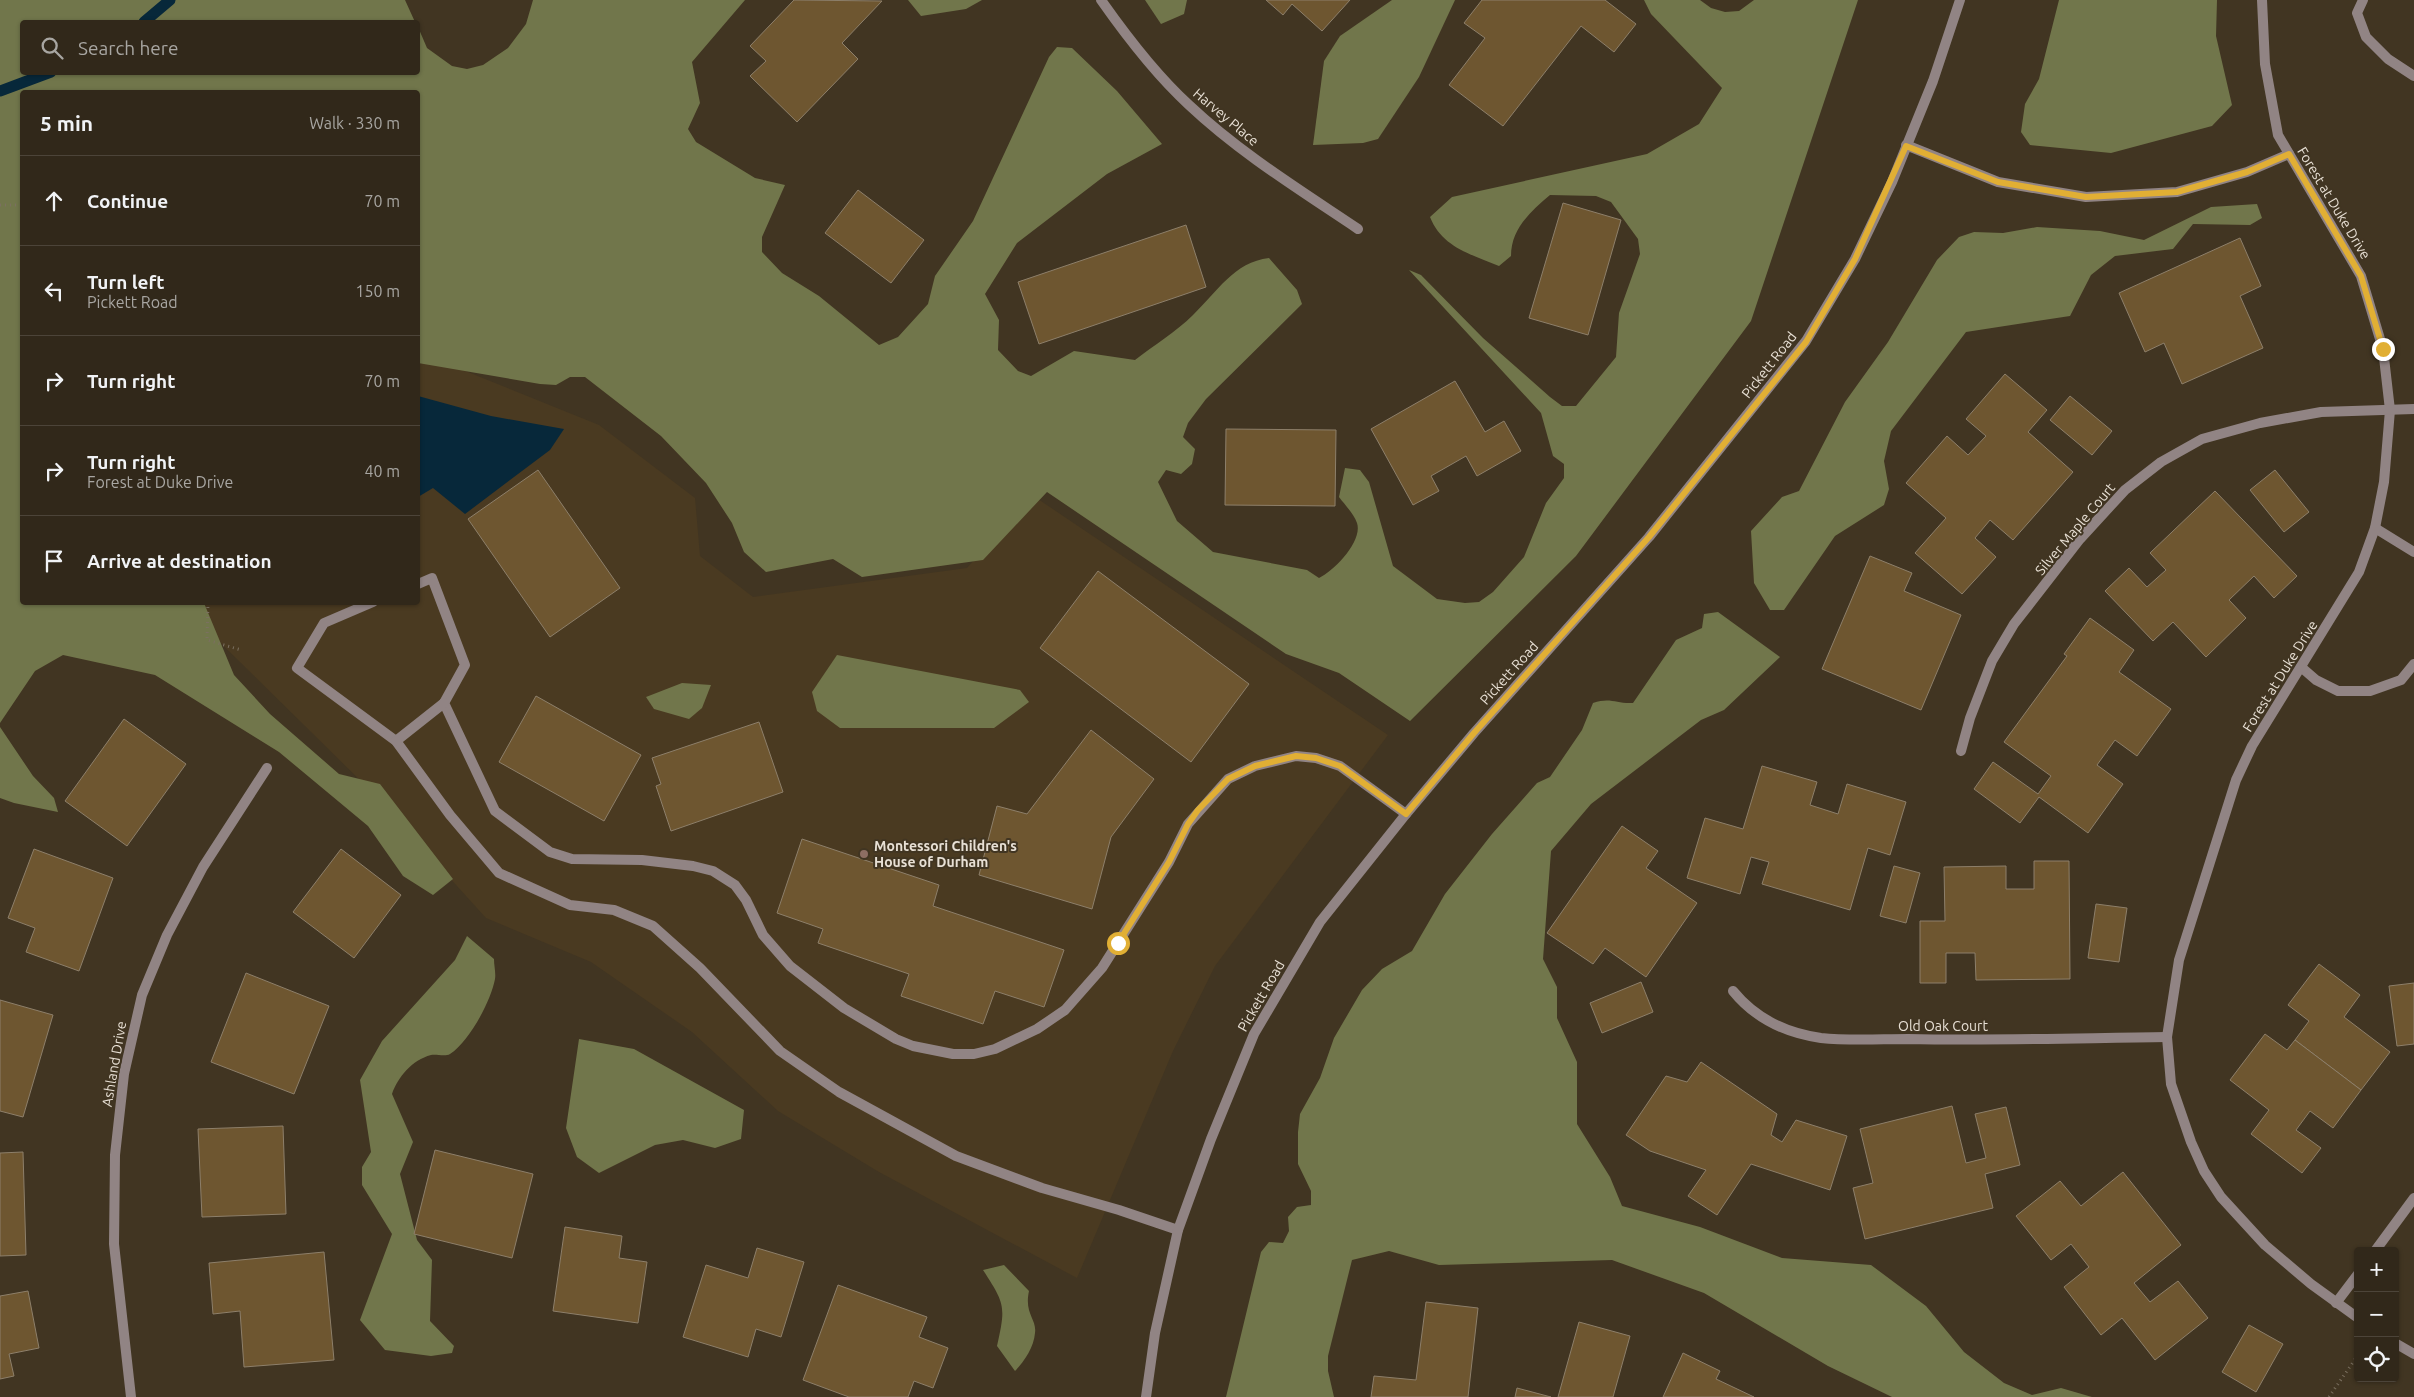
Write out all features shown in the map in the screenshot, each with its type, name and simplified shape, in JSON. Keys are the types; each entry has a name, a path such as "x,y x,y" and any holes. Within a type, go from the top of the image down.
{"street":[{"name":"Harvey Place","path":"1101,0 1136,48 1188,105 1247,154 1358,230"},
{"name":"Pickett Road","path":"1146,1397 1155,1333 1178,1230 1211,1139 1254,1034 1320,922 1406,814 1474,733 1649,537 1806,342 1855,259 1906,146 1933,81 1960,0"},
{"name":"Forest at Duke Drive","path":"2262,0 2265,64 2278,135 2361,276 2383,349 2390,410 2384,482 2375,528 2359,572 2252,746 2236,780 2179,960 2167,1037 2171,1084 2190,1142 2204,1171 2221,1197 2265,1245 2336,1303 2354,1315"},
{"path":"2363,0 2358,13 2366,37 2388,60 2414,76"},
{"path":"1906,146 1998,182 2086,197 2177,192 2247,172 2289,154"},
{"name":"Silver Maple Court","path":"1961,751 1970,718 1992,661 2014,624 2080,539 2125,490 2154,467 2202,439 2260,423 2321,412 2414,409"},
{"path":"2375,528 2414,552"},
{"path":"396,741 444,704 464,665 432,578 420,583"},
{"path":"366,605 324,623 297,668 396,741 450,815 499,873 570,905 614,910 653,926 700,968 780,1051 838,1092 956,1156 1042,1188 1119,1210 1178,1230"},
{"path":"2301,667 2316,680 2338,691 2370,691 2401,680 2414,664"},
{"path":"444,704 494,811 550,852 572,858 650,861 693,866 713,872 735,885 746,900 763,935 790,966 844,1008 896,1039 913,1046 954,1054 974,1054 995,1049 1037,1029 1065,1010 1102,968 1169,862 1188,824 1228,779 1255,766 1296,756 1316,758 1340,766 1406,814"},
{"name":"Ashland Drive","path":"130,1397 114,1244 115,1155 124,1074 142,995 166,935 204,867 267,768"},
{"name":"Old Oak Court","path":"1733,990 1744,1005 1761,1018 1820,1038 1955,1040 2167,1037"},
{"path":"2378,1247 2414,1198"},
{"path":"2336,1303 2354,1279"},
{"path":"2399,1345 2414,1354"}],"path":[{"path":"0,205 20,205"},
{"path":"208,605 207,640 241,650"},
{"path":"2329,1397 2354,1361"}],"shaded area":[{"name":"Montessori Children's House of Durham","path":"420,353 599,425 695,498 700,556 753,597 967,568 1032,495 1388,735 1215,966 1173,1051 1077,1278 879,1172 778,1111 692,1032 591,962 486,918 370,790 182,605 420,605"}],"green space":[{"path":"0,0 405,0 414,20 20,20 20,75 420,75 420,32 427,48 452,66 467,69 483,65 508,48 526,24 533,0 745,0 692,62 700,103 688,129 696,142 755,178 785,185 762,237 762,252 782,273 819,296 879,345 898,337 928,304 935,276 973,221 1049,57 1057,47 1072,48 1117,91 1162,144 1107,174 1017,243 985,294 999,320 998,350 1018,371 1031,376 1074,351 1135,360 1186,321 1236,272 1246,265 1269,258 1297,290 1302,304 1206,399 1188,423 1183,437 1195,449 1192,464 1181,474 1166,470 1158,482 1177,521 1213,552 1307,570 1319,578 1332,569 1346,555 1356,538 1358,530 1356,520 1339,497 1345,468 1360,470 1369,482 1393,566 1437,599 1465,603 1479,602 1493,592 1524,557 1546,503 1564,478 1564,464 1553,456 1541,413 1409,270 1421,275 1483,338 1550,397 1562,406 1576,406 1616,357 1619,313 1640,254 1638,239 1611,202 1596,196 1550,195 1523,222 1514,237 1511,256 1499,266 1449,243 1435,227 1430,217 1452,197 1647,154 1699,124 1722,88 1651,14 1644,0 1700,0 1711,8 1725,12 1739,11 1754,0 1858,0 1751,321 1576,556 1410,721 1339,673 1286,654 1047,492 983,560 862,577 833,559 766,572 744,552 732,523 706,483 661,436 585,377 570,377 556,385 540,384 420,363 420,90 20,90 20,605 205,605 234,675 270,714 339,774 380,784 453,879 433,895 403,876 368,826 279,752 155,675 63,655 35,671 0,723"},
{"path":"908,0 982,0 966,9 921,16"},
{"path":"1145,0 1187,0 1184,14 1161,24"},
{"path":"1392,0 1455,0 1419,77 1378,139 1363,143 1313,145 1324,61 1340,36"},
{"path":"2059,0 2217,0 2216,36 2232,105 2212,126 2111,153 2030,145 2021,132 2025,104 2039,79"},
{"path":"2257,204 2262,218 2250,225 2193,224 2173,249 2115,256 2091,275 2070,316 1966,332 1891,431 1884,461 1889,489 1884,505 1835,536 1784,610 1770,610 1754,583 1751,531 1782,497 1799,491 1845,402 1888,342 1937,260 1959,237 1974,232 2003,233 2037,227 2100,231 2144,240 2211,207"},
{"path":"1718,612 1780,657 1724,710 1701,720 1591,804 1551,851 1543,959 1557,987 1557,1018 1577,1062 1577,1124 1610,1177 1622,1206 1700,1227 1782,1258 1871,1265 1926,1306 1964,1352 2004,1383 2032,1395 2061,1388 2092,1397 1892,1397 1828,1366 1704,1293 1612,1260 1439,1265 1389,1251 1352,1260 1328,1356 1328,1371 1334,1397 1226,1397 1261,1252 1269,1242 1283,1243 1289,1231 1288,1217 1297,1207 1311,1205 1311,1191 1298,1164 1300,1114 1320,1078 1334,1038 1362,990 1382,969 1412,951 1445,894 1492,834 1537,783 1550,777 1582,730 1593,703 1609,701 1633,703 1676,640 1702,628 1704,614"},
{"path":"837,655 1020,690 1029,702 994,728 840,728 817,711 812,692"},
{"path":"682,683 711,685 702,708 689,719 654,709 646,697"},
{"path":"0,727 33,776 54,798 58,812 14,803 0,798"},
{"path":"467,936 494,959 495,979 484,1009 472,1031 457,1048 448,1055 431,1055 412,1065 398,1081 392,1094 413,1142 400,1174 417,1240 432,1260 430,1321 454,1346 452,1353 431,1356 385,1350 360,1320 392,1234 362,1185 362,1167 371,1152 360,1080 382,1041 455,960"},
{"path":"579,1039 634,1049 744,1110 741,1139 715,1148 683,1140 655,1145 599,1173 577,1157 566,1128"},
{"path":"1004,1265 1029,1291 1028,1305 1035,1328 1031,1349 1015,1371 997,1346 1002,1322 1002,1306 996,1291 983,1270"}],"water":[{"path":"420,397 491,416 564,429 550,450 465,514 433,488 420,496"}],"building":[{"path":"794,0 882,1 842,43 858,59 797,122 750,76 766,61 750,46"},
{"path":"1266,0 1350,0 1322,31 1292,4 1283,15"},
{"path":"1482,0 1605,0 1636,24 1614,52 1581,26 1503,126 1449,85 1485,38 1464,23"},
{"path":"858,190 924,240 891,283 825,233"},
{"path":"1563,203 1621,220 1588,335 1529,318"},
{"path":"1186,225 1206,287 1039,344 1018,282"},
{"path":"2240,238 2261,286 2240,296 2263,348 2182,384 2164,343 2145,352 2119,293"},
{"path":"2005,374 2047,410 2028,432 2073,472 2013,540 1990,520 1975,538 1996,557 1962,594 1915,553 1946,518 1906,483 1947,436 1968,455 1986,436 1966,419"},
{"path":"1455,381 1485,432 1504,421 1521,451 1477,476 1466,456 1431,476 1439,491 1413,505 1371,429"},
{"path":"2070,396 2112,431 2092,455 2050,420"},
{"path":"1226,429 1336,430 1335,506 1225,505"},
{"path":"538,470 620,588 550,637 468,519"},
{"path":"2275,470 2309,512 2284,532 2250,490"},
{"path":"2215,491 2297,576 2274,598 2254,576 2229,600 2246,618 2206,657 2173,622 2153,641 2105,591 2129,568 2147,587 2166,570 2150,553"},
{"path":"1870,556 1912,573 1904,591 1961,615 1921,710 1822,669"},
{"path":"1098,571 1249,684 1191,762 1040,648"},
{"path":"2090,618 2134,650 2119,672 2171,709 2137,756 2115,740 2097,765 2123,784 2088,833 2039,797 2020,823 1974,789 1993,762 2038,794 2051,776 2004,742 2067,656 2064,654"},
{"path":"536,696 641,755 604,821 499,762"},
{"path":"124,719 186,764 127,846 65,801"},
{"path":"759,722 783,792 671,831 656,786 661,784 652,758"},
{"path":"1091,730 1154,779 1111,837 1092,909 979,875 997,806 1027,814"},
{"path":"1762,766 1817,782 1810,805 1838,814 1847,784 1906,802 1890,855 1868,848 1850,910 1762,884 1769,862 1751,857 1740,894 1687,878 1705,818 1743,829"},
{"path":"1622,826 1658,851 1646,868 1697,903 1646,977 1605,948 1593,964 1547,933"},
{"path":"802,839 939,885 933,906 1064,950 1044,1007 995,991 983,1024 901,996 909,974 818,943 823,929 777,913"},
{"path":"34,849 113,878 79,971 26,952 35,928 8,918"},
{"path":"341,849 401,895 354,958 293,912"},
{"path":"2034,861 2069,861 2070,979 1976,980 1975,953 1946,953 1946,983 1920,983 1920,921 1945,921 1944,867 2006,866 2006,889 2034,889"},
{"path":"1894,866 1920,873 1906,923 1880,916"},
{"path":"2096,904 2127,908 2119,962 2088,958"},
{"path":"2319,964 2360,995 2344,1017 2390,1052 2361,1090 2295,1040 2309,1021 2288,1005"},
{"path":"246,973 329,1006 294,1094 211,1062"},
{"path":"1641,982 1653,1012 1602,1033 1590,1003"},
{"path":"2414,983 2414,1044 2397,1046 2389,986"},
{"path":"0,1000 53,1015 23,1117 0,1111"},
{"path":"2265,1034 2287,1050 2295,1040 2361,1090 2333,1128 2310,1111 2296,1130 2321,1148 2302,1173 2251,1134 2269,1110 2230,1080"},
{"path":"1701,1062 1777,1114 1771,1135 1782,1142 1796,1120 1847,1136 1830,1190 1751,1164 1717,1215 1688,1196 1706,1170 1650,1151 1626,1135 1666,1076 1687,1082"},
{"path":"1952,1106 1966,1163 1986,1158 1975,1114 2006,1107 2020,1165 1985,1174 1993,1208 1865,1239 1853,1188 1873,1183 1860,1129"},
{"path":"283,1126 286,1214 202,1217 198,1129"},
{"path":"435,1150 533,1174 512,1258 414,1234"},
{"path":"23,1152 26,1255 0,1256 0,1153"},
{"path":"2123,1172 2181,1245 2134,1283 2150,1302 2178,1281 2208,1318 2155,1360 2122,1318 2101,1335 2064,1287 2089,1267 2071,1244 2051,1260 2016,1216 2060,1181 2081,1206"},
{"path":"565,1227 622,1236 619,1258 647,1262 638,1323 553,1311"},
{"path":"757,1248 804,1262 781,1337 756,1329 748,1357 683,1337 706,1265 748,1278"},
{"path":"324,1252 334,1360 244,1367 240,1311 213,1314 209,1263"},
{"path":"838,1285 927,1317 919,1337 948,1348 933,1388 914,1381 908,1397 849,1397 803,1380"},
{"path":"28,1291 39,1348 9,1354 14,1376 0,1379 0,1296"},
{"path":"1426,1302 1478,1308 1468,1397 1371,1397 1374,1376 1416,1380"},
{"path":"1579,1322 1630,1336 1613,1397 1558,1397"},
{"path":"2249,1325 2283,1344 2256,1392 2222,1372"},
{"path":"1683,1353 1720,1371 1716,1379 1754,1397 1663,1397"},
{"path":"1517,1388 1551,1397 1515,1397"}],"waterway":[{"path":"146,20 170,0"},
{"path":"0,91 43,75"}],"place":[{"name":"Montessori Children's House of Durham","path":"864,854"}],"route":[{"path":"1118,943 1169,862 1188,824 1198,810 1228,779 1255,766 1296,756 1316,758 1340,766 1406,814 1474,733 1649,537 1806,342 1855,259 1892,182 1906,146 1998,182 2086,197 2177,192 2247,172 2289,154 2361,276 2383,349"}]}
